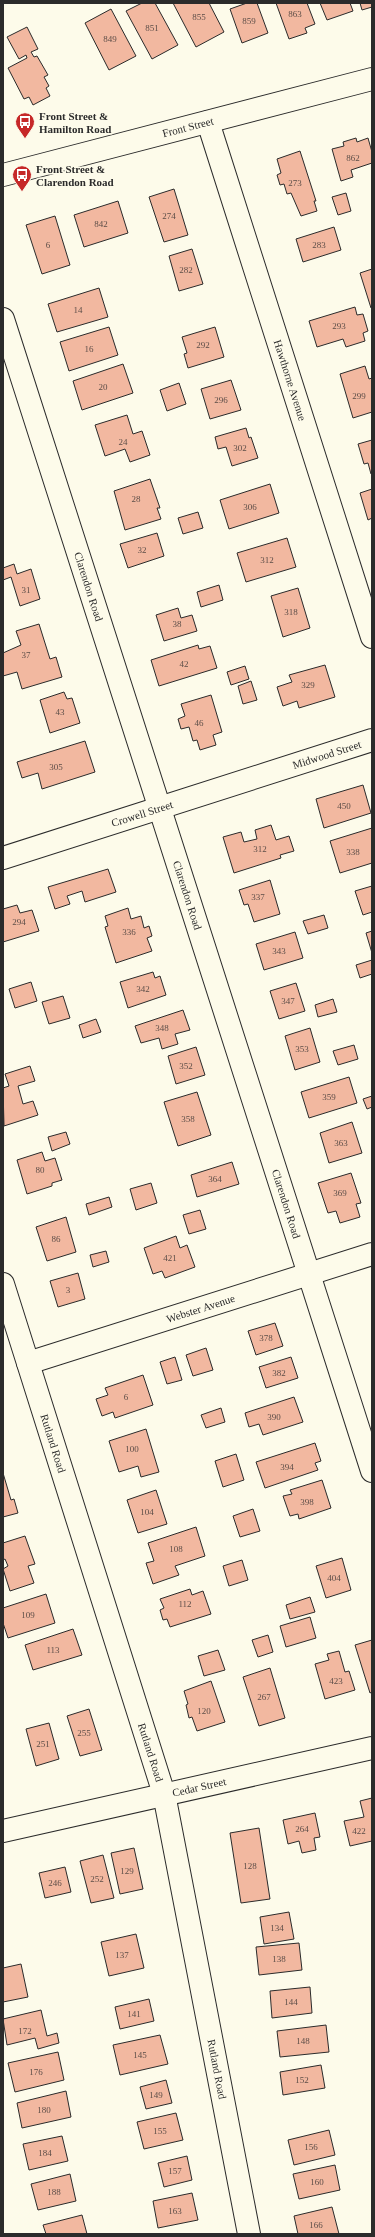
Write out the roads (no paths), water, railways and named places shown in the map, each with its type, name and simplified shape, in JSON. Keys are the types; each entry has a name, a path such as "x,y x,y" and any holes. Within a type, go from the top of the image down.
{"street":[{"name":"Front Street","path":"4,171 208,122 372,80"},
{"name":"Hawthorne Avenue","path":"208,122 372,637"},
{"name":"Clarendon Road","path":"3,319 58,495 160,808 372,1471"},
{"name":"Midwood Street","path":"282,769 372,740"},
{"name":"Crowell Street","path":"3,858 282,769"},
{"name":"Webster Avenue","path":"28,1363 372,1254"},
{"name":"Rutland Road","path":"3,1284 164,1794 249,2234"},
{"name":"Cedar Street","path":"3,1831 372,1748"}],"place":[{"name":"Front Street & Hamilton Road","path":"25,139"},
{"name":"Front Street & Clarendon Road","path":"22,192"}]}
